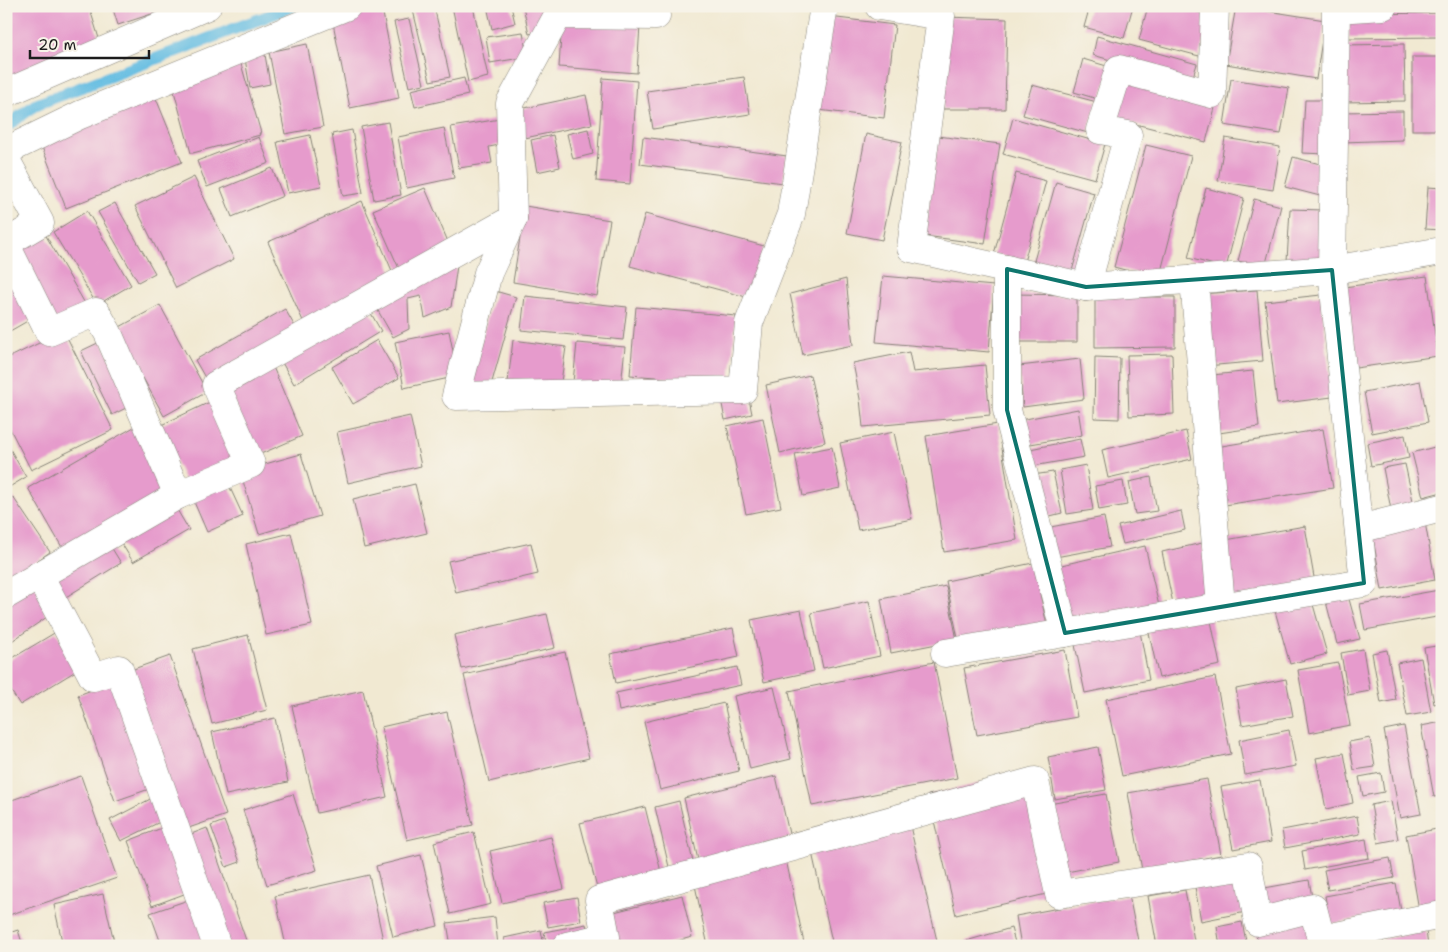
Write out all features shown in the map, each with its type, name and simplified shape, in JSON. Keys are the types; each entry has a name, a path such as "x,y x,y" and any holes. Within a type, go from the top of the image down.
{"street":[{"path":"6,94 207,6"},
{"path":"6,151 80,115 347,6"},
{"path":"654,6 656,16 558,15 510,103 512,219 488,273 456,396 743,390 749,323 791,214 824,6"},
{"path":"879,6 941,16 911,248 1086,287 1332,270 1442,251"},
{"path":"1086,287 1128,135 1100,130 1119,69 1212,94 1215,6"},
{"path":"946,653 1364,583 1332,270 1331,7 1383,6"},
{"path":"6,160 40,223 6,244 49,332 96,312 108,334 178,495"},
{"path":"6,595 178,495 251,464 216,385 512,219"},
{"path":"1006,269 1007,410 1065,633"},
{"path":"1194,279 1221,606"},
{"path":"1359,529 1442,508"},
{"path":"39,575 92,677 119,669 217,946"},
{"path":"567,946 606,937 598,900 1035,781 1059,894 1248,866 1258,922 1313,908 1321,939 1442,916"}],"highlighted area":[{"path":"1007,269 1086,287 1332,270 1364,583 1065,633 1007,410"}],"building":[{"path":"6,6 89,6 101,45 6,79"},
{"path":"112,6 173,6 173,7 118,25"},
{"path":"412,6 434,6 450,77 430,81"},
{"path":"452,6 473,6 488,77 468,82"},
{"path":"487,6 511,6 515,23 492,29"},
{"path":"523,6 544,6 549,30 529,34"},
{"path":"1090,6 1133,6 1124,38 1084,27"},
{"path":"1148,6 1178,6 1211,16 1199,56 1139,40"},
{"path":"1236,6 1325,20 1316,79 1226,64"},
{"path":"382,8 399,98 350,108 332,18"},
{"path":"1441,13 1441,37 1349,38 1349,14"},
{"path":"829,17 895,25 884,118 818,110"},
{"path":"945,17 1007,19 1005,109 943,109"},
{"path":"409,19 424,84 409,87 394,22"},
{"path":"562,20 640,25 637,73 559,67"},
{"path":"523,32 527,57 490,63 486,37"},
{"path":"1097,36 1197,64 1191,83 1093,55"},
{"path":"307,44 323,127 285,134 269,52"},
{"path":"1404,44 1405,101 1342,102 1342,45"},
{"path":"264,49 270,84 250,88 244,53"},
{"path":"1412,57 1442,57 1442,130 1412,130"},
{"path":"1083,59 1110,67 1101,100 1074,92"},
{"path":"241,64 260,135 191,153 172,84"},
{"path":"744,77 750,114 653,129 647,91"},
{"path":"464,78 468,95 415,107 411,90"},
{"path":"603,78 637,81 630,184 596,181"},
{"path":"1231,79 1289,88 1281,134 1224,125"},
{"path":"1126,80 1216,104 1206,142 1116,119"},
{"path":"1032,85 1097,102 1088,133 1023,115"},
{"path":"153,91 182,162 66,208 38,137"},
{"path":"586,95 592,124 525,138 520,109"},
{"path":"1305,100 1330,100 1327,154 1302,153"},
{"path":"1403,111 1403,140 1342,142 1341,112"},
{"path":"506,118 510,143 489,147 492,163 459,168 451,127"},
{"path":"1013,118 1105,144 1095,179 1003,154"},
{"path":"388,122 401,195 374,200 361,127"},
{"path":"444,128 454,178 407,188 398,137"},
{"path":"588,129 593,154 573,159 567,134"},
{"path":"352,130 363,193 343,196 332,134"},
{"path":"866,134 902,142 882,240 847,233"},
{"path":"310,135 321,186 288,193 277,142"},
{"path":"553,135 560,167 537,172 531,140"},
{"path":"938,136 1000,144 985,244 925,236"},
{"path":"259,137 269,163 207,187 197,161"},
{"path":"643,137 787,156 783,183 640,164"},
{"path":"1225,138 1280,147 1273,190 1218,181"},
{"path":"1146,145 1191,156 1159,279 1114,267"},
{"path":"1293,157 1328,166 1320,196 1285,187"},
{"path":"272,168 283,196 232,217 221,189"},
{"path":"1016,173 1046,181 1024,262 994,254"},
{"path":"194,177 234,259 176,288 135,206"},
{"path":"1056,182 1094,193 1070,278 1032,268"},
{"path":"1428,187 1442,188 1442,230 1425,229"},
{"path":"425,188 452,251 401,273 373,210"},
{"path":"1206,188 1244,198 1226,268 1188,258"},
{"path":"1254,199 1281,206 1265,267 1238,261"},
{"path":"362,201 396,280 303,321 268,242"},
{"path":"115,203 155,273 138,282 98,212"},
{"path":"525,206 610,220 597,296 513,282"},
{"path":"1290,209 1323,210 1321,262 1287,261"},
{"path":"87,211 131,285 97,305 53,232"},
{"path":"645,214 764,246 750,298 630,266"},
{"path":"45,234 87,307 56,324 15,251"},
{"path":"459,252 451,307 425,318 421,296 408,299 409,329 393,337 373,302"},
{"path":"6,262 38,315 10,331 6,325"},
{"path":"883,276 994,286 989,352 876,342"},
{"path":"1427,276 1438,356 1356,368 1344,287"},
{"path":"846,279 853,345 803,355 790,294"},
{"path":"1257,290 1263,361 1206,366 1200,294"},
{"path":"495,291 516,297 490,389 469,383"},
{"path":"1014,294 1077,295 1077,342 1014,342"},
{"path":"1321,295 1332,397 1277,404 1265,301"},
{"path":"525,296 627,307 623,340 521,330"},
{"path":"1095,297 1175,297 1175,347 1095,348"},
{"path":"160,305 207,392 164,416 116,329"},
{"path":"636,307 736,316 730,383 630,375"},
{"path":"368,308 381,331 294,384 280,359"},
{"path":"285,309 298,332 208,383 195,360"},
{"path":"64,331 113,430 31,470 6,421 6,359"},
{"path":"449,331 458,376 404,388 395,342"},
{"path":"377,340 399,378 353,404 332,367"},
{"path":"513,340 566,347 560,389 508,382"},
{"path":"102,341 132,405 112,415 81,351"},
{"path":"577,343 625,347 621,386 573,382"},
{"path":"909,352 913,372 985,365 990,415 863,427 853,363"},
{"path":"1172,354 1174,414 1129,416 1127,355"},
{"path":"1095,357 1120,358 1119,419 1094,418"},
{"path":"1080,359 1084,399 1023,407 1019,366"},
{"path":"273,367 302,436 256,456 227,386"},
{"path":"1253,371 1259,427 1219,433 1212,375"},
{"path":"810,375 825,442 780,453 766,385"},
{"path":"1420,381 1428,422 1372,433 1364,392"},
{"path":"748,394 752,414 725,420 721,399"},
{"path":"212,401 238,459 186,483 159,426"},
{"path":"1078,409 1082,435 1025,445 1020,420"},
{"path":"410,416 421,466 348,483 337,432"},
{"path":"763,418 781,507 746,514 727,426"},
{"path":"998,424 1017,540 944,552 926,436"},
{"path":"134,427 169,489 63,549 28,488"},
{"path":"1323,429 1333,488 1225,505 1216,447"},
{"path":"1186,431 1192,459 1108,478 1102,450"},
{"path":"894,432 912,519 858,530 840,443"},
{"path":"1405,435 1409,458 1371,466 1367,443"},
{"path":"1080,439 1084,457 1028,467 1025,450"},
{"path":"6,442 26,477 6,489"},
{"path":"1442,445 1442,492 1423,497 1412,453"},
{"path":"832,447 840,488 803,496 795,454"},
{"path":"301,454 320,516 259,534 240,471"},
{"path":"1405,464 1415,510 1392,515 1383,468"},
{"path":"1086,465 1093,510 1067,514 1060,470"},
{"path":"1053,472 1062,513 1042,518 1033,475"},
{"path":"1151,477 1157,511 1135,514 1129,482"},
{"path":"226,479 243,516 207,532 191,495"},
{"path":"1123,481 1127,505 1099,510 1095,486"},
{"path":"415,484 427,533 364,548 353,499"},
{"path":"13,497 50,552 6,582 6,501"},
{"path":"173,503 189,530 133,562 117,536"},
{"path":"1181,511 1185,530 1123,544 1118,526"},
{"path":"1104,517 1110,547 1050,558 1045,528"},
{"path":"1425,522 1435,580 1382,590 1372,532"},
{"path":"1305,526 1315,583 1230,599 1220,541"},
{"path":"291,533 312,625 266,635 246,544"},
{"path":"108,542 121,563 61,600 47,578"},
{"path":"531,543 538,574 456,593 448,561"},
{"path":"1202,543 1214,600 1174,608 1162,552"},
{"path":"1145,546 1159,606 1070,625 1057,566"},
{"path":"1033,563 1047,625 959,643 946,581"},
{"path":"35,583 47,617 6,645 6,604"},
{"path":"946,586 957,640 891,653 881,599"},
{"path":"1439,590 1442,616 1365,630 1360,604"},
{"path":"1347,592 1360,639 1337,644 1325,598"},
{"path":"869,601 880,656 823,668 811,613"},
{"path":"1312,601 1327,654 1290,664 1275,611"},
{"path":"801,610 814,671 764,682 751,620"},
{"path":"547,614 555,648 462,669 454,635"},
{"path":"1210,616 1220,665 1159,678 1148,629"},
{"path":"1139,626 1149,680 1085,693 1074,640"},
{"path":"733,628 739,657 616,683 610,654"},
{"path":"56,632 79,669 20,705 6,683 6,662"},
{"path":"248,635 267,710 212,724 193,649"},
{"path":"1442,645 1442,702 1434,704 1424,648"},
{"path":"1363,649 1370,691 1348,695 1341,653"},
{"path":"1065,650 1077,717 977,735 964,668"},
{"path":"1387,650 1396,700 1381,703 1372,653"},
{"path":"565,652 589,758 489,782 464,675"},
{"path":"170,656 226,815 183,830 128,671"},
{"path":"1421,658 1431,712 1407,716 1397,663"},
{"path":"934,662 957,778 812,806 789,691"},
{"path":"1338,663 1350,725 1309,733 1298,670"},
{"path":"737,667 741,685 619,711 616,693"},
{"path":"1215,677 1231,754 1122,776 1106,699"},
{"path":"1286,679 1293,716 1242,725 1236,689"},
{"path":"114,682 152,788 115,801 78,695"},
{"path":"774,687 791,759 750,769 734,696"},
{"path":"363,690 387,797 317,813 292,706"},
{"path":"724,703 739,771 660,790 644,722"},
{"path":"447,712 473,825 407,840 381,727"},
{"path":"275,718 288,782 226,795 212,732"},
{"path":"1442,722 1442,796 1434,797 1421,726"},
{"path":"1404,726 1421,814 1400,818 1384,730"},
{"path":"1289,730 1296,766 1245,775 1239,740"},
{"path":"1370,738 1375,767 1354,770 1349,742"},
{"path":"1098,747 1106,790 1055,799 1048,757"},
{"path":"1344,753 1353,803 1326,809 1316,758"},
{"path":"1028,773 1055,892 956,915 928,795"},
{"path":"1381,773 1384,792 1363,796 1359,777"},
{"path":"81,776 117,878 6,916 6,802"},
{"path":"776,776 790,838 698,860 684,798"},
{"path":"1207,779 1221,855 1142,870 1128,793"},
{"path":"1260,780 1271,842 1233,849 1221,787"},
{"path":"293,794 317,870 267,885 243,810"},
{"path":"1106,794 1119,862 1056,874 1043,805"},
{"path":"158,795 170,817 121,841 110,820"},
{"path":"679,801 693,862 669,867 655,807"},
{"path":"1391,801 1398,839 1378,843 1371,805"},
{"path":"645,807 662,876 598,892 580,823"},
{"path":"1357,816 1360,834 1285,848 1282,830"},
{"path":"224,821 240,862 226,867 211,826"},
{"path":"167,826 192,891 152,906 128,841"},
{"path":"910,826 938,945 833,946 811,848"},
{"path":"207,828 248,946 225,946 186,836"},
{"path":"1442,828 1442,906 1419,910 1406,835"},
{"path":"474,832 491,904 450,914 434,842"},
{"path":"551,837 564,889 502,903 490,851"},
{"path":"1366,839 1369,858 1305,870 1302,851"},
{"path":"421,855 438,926 393,937 376,866"},
{"path":"785,855 804,943 789,946 708,946 693,876"},
{"path":"1390,858 1394,878 1328,890 1324,870"},
{"path":"369,875 383,940 355,946 286,946 275,896"},
{"path":"1240,879 1246,912 1201,921 1195,887"},
{"path":"1309,880 1313,903 1263,912 1259,889"},
{"path":"1396,883 1401,911 1330,924 1325,896"},
{"path":"1185,890 1195,946 1157,946 1148,896"},
{"path":"103,894 115,946 63,946 54,905"},
{"path":"682,895 692,937 658,946 617,946 610,913"},
{"path":"1129,895 1139,946 1021,946 1016,916"},
{"path":"577,897 581,921 548,927 543,903"},
{"path":"194,898 210,946 162,946 150,913"},
{"path":"495,917 498,946 451,946 447,923"},
{"path":"1309,919 1315,946 1258,946 1255,929"},
{"path":"1242,922 1247,946 1220,946 1217,927"},
{"path":"586,924 589,939 547,946 544,932"},
{"path":"1011,928 1016,946 968,946 966,941"},
{"path":"18,930 23,946 6,946 6,934"},
{"path":"541,930 544,946 505,946 504,938"},
{"path":"1426,931 1428,946 1384,946 1383,939"}],"waterway":[{"path":"6,127 35,105 294,6"}]}
